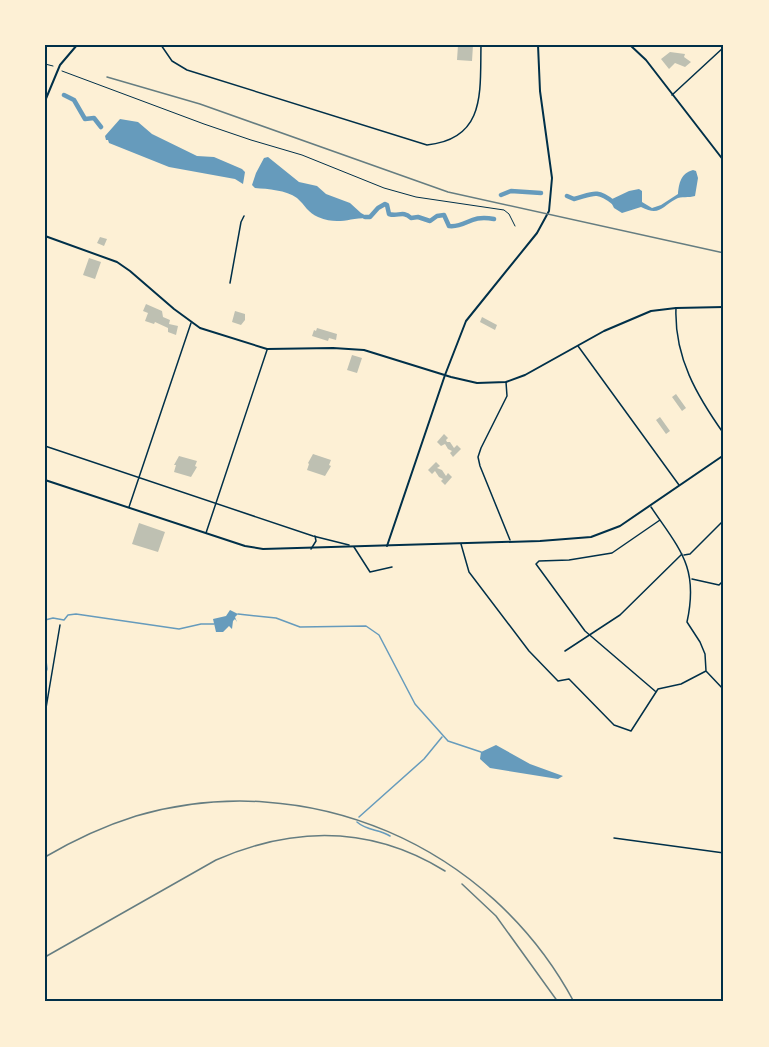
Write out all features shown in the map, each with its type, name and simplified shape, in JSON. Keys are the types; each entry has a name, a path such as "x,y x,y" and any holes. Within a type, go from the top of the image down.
{"street":[{"path":"45,101 65,58 76,45"},
{"path":"161,45 172,61 187,70 427,145 446,142 454,138 462,133 475,116 480,93 481,45"},
{"path":"387,546 445,375 466,321 537,233 549,211 552,178 540,91 538,45"},
{"path":"630,45 646,60 724,160"},
{"path":"672,95 724,47"},
{"path":"230,283 244,216"},
{"path":"45,236 117,262 191,323 267,349 364,350 477,383 506,382 525,375 604,331 651,311 676,308 724,308"},
{"path":"676,308 681,357 699,398 724,434"},
{"path":"128,507 191,323"},
{"path":"578,346 680,485"},
{"path":"206,533 267,349"},
{"path":"506,382 507,396 478,457 510,541"},
{"path":"45,446 314,536 355,547 370,572 392,567"},
{"path":"45,480 245,546 263,549 461,544 591,537 620,526 724,455"},
{"path":"650,506 683,554 690,579 691,607 687,622 705,654 706,671 724,690"},
{"path":"656,692 589,635 536,564 537,562 569,560 612,553 660,520"},
{"path":"565,651 620,615 683,554 690,554 724,520"},
{"path":"311,549 316,541 314,536"},
{"path":"461,544 468,572 529,651 558,681 569,679 614,725 631,730 656,692 664,687 681,684 706,671"},
{"path":"690,579 719,585 724,580"},
{"path":"45,714 60,625"},
{"path":"614,838 724,853"}],"path":[{"path":"45,64 53,66"},
{"path":"62,71 204,124 302,155 384,188 416,197 504,210 508,212 515,225"}],"water":[{"path":"120,119 138,122 152,134 197,156 214,157 242,169 245,172 243,184 235,179 169,167 109,143 105,136"},
{"path":"268,157 299,182 317,186 326,194 350,203 370,218 326,220 312,213 293,195 277,190 255,188 252,185 256,173 264,158"},
{"path":"693,170 696,171 698,178 695,196 678,198 657,211 641,207 622,213 614,208 610,200 639,189 642,191 642,202 652,208 661,205 678,194 681,179"},
{"path":"230,610 238,614 235,617 237,622 235,619 233,621 232,629 229,626 223,632 216,632 213,619 226,616"},
{"path":"496,745 530,764 563,776 558,779 490,768 480,759 481,752"}],"building":[{"path":"458,45 473,45 472,61 457,60"},
{"path":"670,52 685,54 684,57 691,62 685,67 675,63 669,69 661,59"},
{"path":"100,237 107,239 104,246 97,243"},
{"path":"89,258 101,262 95,279 83,275"},
{"path":"146,304 162,311 163,317 170,320 169,324 178,326 176,335 155,322 154,324 145,321 148,313 143,311"},
{"path":"235,311 245,314 245,320 241,325 232,322"},
{"path":"482,317 497,325 495,330 480,322"},
{"path":"317,328 337,334 336,340 329,338 328,341 312,336"},
{"path":"352,355 362,358 357,373 347,370"},
{"path":"676,394 686,408 682,411 672,397"},
{"path":"660,417 670,431 666,434 656,420"},
{"path":"444,434 448,438 447,442 450,442 454,448 457,445 461,449 453,457 450,453 452,451 445,444 441,446 437,442"},
{"path":"313,454 331,460 329,465 331,466 325,476 307,470"},
{"path":"179,456 197,461 195,466 197,467 191,477 174,472 176,465 174,465"},
{"path":"436,462 440,466 437,468 442,470 446,476 448,473 452,477 445,485 441,481 443,479 435,471 432,474 428,470"},
{"path":"139,523 165,532 158,552 132,544"}],"waterway":[{"path":"64,95 74,100 85,119 94,118 101,127"},
{"path":"501,195 511,191 541,193"},
{"path":"567,196 574,199 598,194 613,202"},
{"path":"365,217 370,217 385,204 389,214 392,215 405,214 411,218 418,217 430,221 437,216 444,215 449,226 460,225 479,218 494,219"},
{"path":"45,620 53,618 64,620 68,615 76,614 179,629 201,624 214,624"},
{"path":"238,614 276,618 300,627 366,626 379,635 415,704 448,741 481,752"},
{"path":"45,652 47,669 45,675"},
{"path":"359,817 424,759 442,737"},
{"path":"357,822 390,836"}],"railway":[{"path":"107,77 200,104 448,192 724,253"},
{"path":"45,857 89,834 124,820 200,803 265,802 328,811 388,831 444,861 494,900 538,947 574,1002"},
{"path":"45,957 216,860 274,841 332,836 361,839 417,856 445,871"},
{"path":"462,884 496,916 558,1002"}]}
